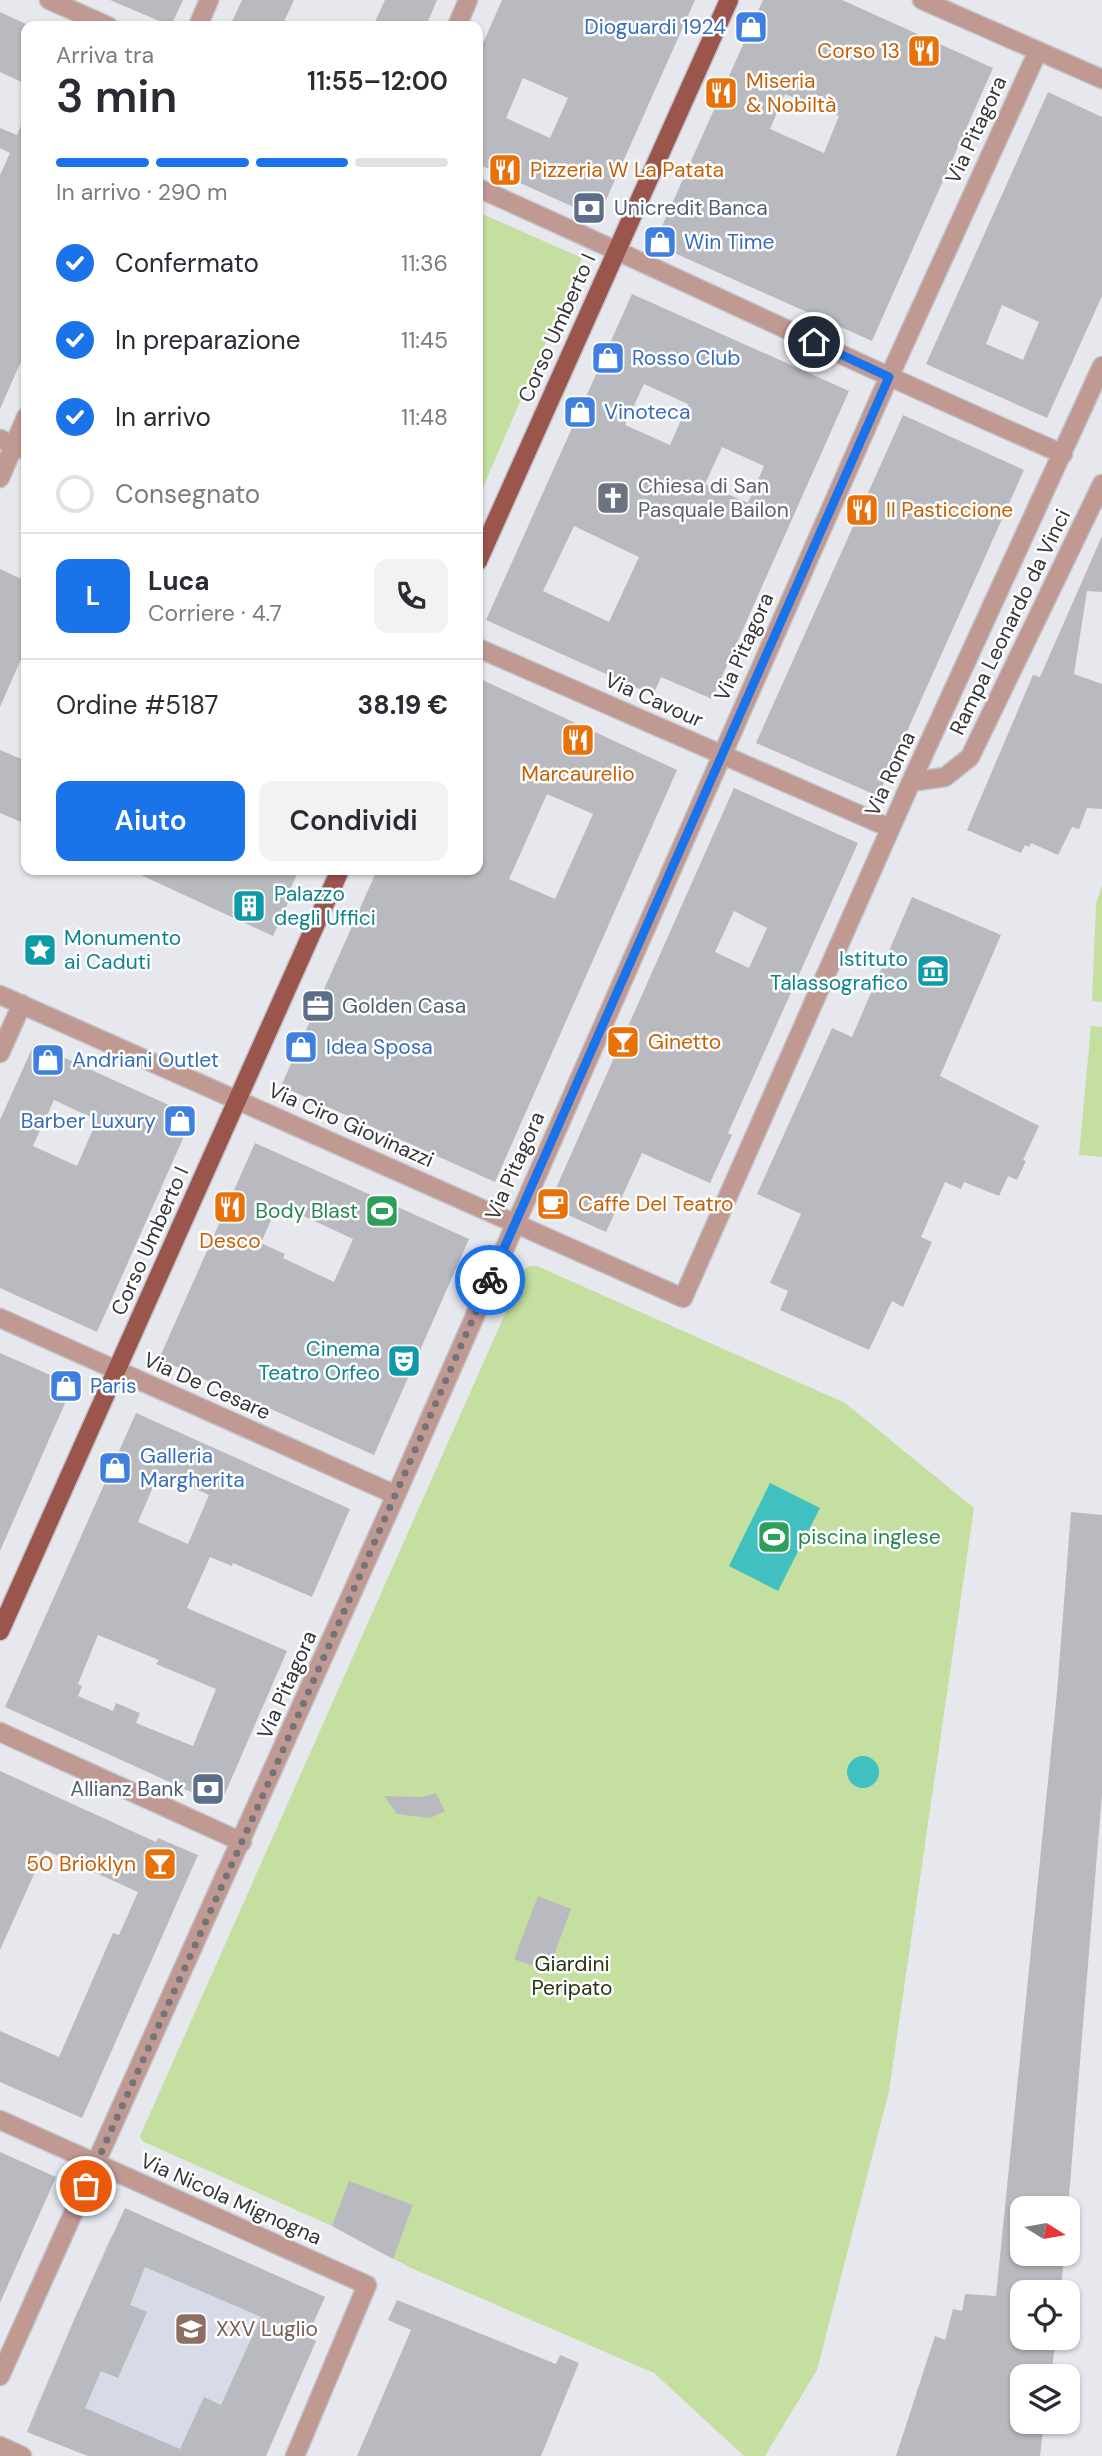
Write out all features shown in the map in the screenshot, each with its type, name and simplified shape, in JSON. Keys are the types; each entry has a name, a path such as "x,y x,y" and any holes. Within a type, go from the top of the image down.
{"main road":[{"name":"Corso Umberto I","path":"483,550 729,0"},
{"name":"Corso Umberto I","path":"0,1631 338,875"}],"street":[{"path":"49,0 97,21"},
{"path":"200,21 209,0"},
{"path":"459,21 468,0"},
{"path":"922,0 1102,79"},
{"name":"Via Pitagora","path":"0,2376 242,1842 721,754 1038,51"},
{"path":"483,190 1063,454"},
{"name":"Via Roma","path":"683,1298 890,828 1102,366"},
{"path":"0,478 21,429"},
{"name":"Rampa Leonardo da Vinci","path":"911,782 946,777 970,757 1102,484"},
{"name":"Via Cavour","path":"483,650 890,828"},
{"name":"Via Ciro Giovinazzi","path":"0,995 683,1298"},
{"path":"0,1054 22,1004"},
{"name":"Via De Cesare","path":"0,1318 396,1495"},
{"path":"0,1732 242,1842"},
{"name":"Via Nicola Mignogna","path":"0,2120 367,2285 295,2456"},
{"path":"0,2446 22,2456"}],"shaded area":[{"name":"XXV Luglio","path":"111,2235 297,2287 298,2285 325,2297 308,2336 316,2341 266,2456 88,2456 27,2432"}],"green space":[{"path":"483,214 582,258 483,487"},
{"path":"1102,885 1102,1002 1092,1001 1096,904"},
{"path":"1091,1026 1102,1027 1102,1157 1079,1155"},
{"name":"Giardini Peripato","path":"537,1266 845,1403 974,1508 889,2091 817,2370 765,2456 744,2456 654,2373 411,2268 332,2226 142,2141 140,2136 525,1269"}],"water":[{"name":"piscina inglese","path":"770,1483 820,1508 778,1591 729,1566"},
{"path":"863,1756 875,1760 879,1772 875,1784 863,1788 851,1784 847,1772 851,1760"}],"building":[{"path":"110,0 183,0 173,21 159,21"},
{"path":"242,0 294,0 284,21 232,21"},
{"path":"385,0 437,0 428,21 375,21"},
{"path":"502,0 695,0 598,218 483,166 483,44","holes":["523,78 568,98 550,138 506,118"]},
{"path":"763,0 842,0 993,68 872,341 654,244","holes":["785,94 839,116 824,153 770,129"]},
{"path":"0,12 21,22 21,82 0,72"},
{"path":"1048,92 1102,117 1102,296 1047,418 926,364","holes":["1002,305 1039,322 1023,360 986,344"]},
{"path":"21,126 21,361 0,409 0,175 10,153 0,148 0,128 17,135"},
{"path":"632,294 849,391 712,699 661,677 653,695 486,620","holes":["644,384 688,404 670,445 625,425","722,447 764,466 748,503 705,484","574,526 639,557 609,622 543,591"]},
{"path":"903,415 1024,470 878,796 756,743"},
{"path":"1102,536 1102,592 1087,591 1074,674 1102,684 1102,809 1087,808 1079,829 1072,827 1058,855 1031,843 1029,847 1025,845 1021,853 967,830 1033,675 1040,677"},
{"path":"0,569 21,579 21,659 0,707"},
{"path":"483,680 677,770 495,1182 281,1086 375,875 483,875","holes":["547,794 593,814 555,899 509,879"]},
{"path":"0,750 21,759 21,822 0,813"},
{"path":"734,788 858,843 728,1133 732,1135 710,1183 642,1153 606,1232 548,1206","holes":["734,911 767,928 749,968 715,952"]},
{"name":"Palazzo degli Uffici","path":"141,875 297,875 288,894 291,896 273,936"},
{"path":"912,897 1001,935 940,1076 1039,1126 1017,1180 1008,1176 999,1196 964,1182 961,1189 945,1182 921,1237 932,1242 903,1307 892,1301 869,1350 780,1310 788,1291 770,1283 801,1214 757,1194 832,1028 852,1037"},
{"path":"34,1044 193,1116 97,1332 0,1288 0,1120","holes":["54,1100 97,1120 77,1166 33,1146"]},
{"path":"255,1143 469,1239 374,1455 159,1359","holes":["278,1204 353,1239 334,1282 283,1258 285,1254 261,1243"]},
{"path":"0,1353 73,1385 0,1551"},
{"path":"136,1413 350,1509 312,1597 233,1563 232,1566 210,1557 187,1608 287,1651 220,1805 5,1707","holes":["159,1473 209,1495 188,1544 138,1522","98,1635 159,1660 156,1664 216,1689 193,1746 136,1723 140,1713 116,1703 113,1711 78,1696 82,1686 78,1684"]},
{"path":"1071,1512 1102,1515 1102,1794 1069,2196 1010,2196 1010,2266 1063,2266 1062,2280 1010,2280 1010,2350 1054,2350 1053,2364 1010,2364 1010,2434 1043,2434 1040,2456 896,2456 935,2336 945,2340 953,2309 962,2311 965,2294 996,2296 1057,1692"},
{"path":"0,1771 156,1842 158,1838 198,1855 82,2118 0,2082 0,2031 59,2057 113,1933 119,1935 138,1892 45,1850 0,1950"},
{"path":"436,1793 445,1811 430,1818 397,1814 384,1796 422,1797"},
{"path":"538,1896 571,1909 548,1971 514,1959"},
{"path":"0,2152 56,2177 0,2303"},
{"path":"349,2181 413,2205 393,2259 332,2226"},
{"name":"XXV Luglio","path":"125,2208 325,2297 307,2337 316,2341 266,2456 88,2456 27,2432","holes":["145,2267 261,2317 221,2405 204,2397 180,2449 85,2408 101,2371 118,2378 147,2312 130,2305"]},
{"path":"397,2300 556,2364 560,2355 579,2363 541,2456 357,2456 411,2330 388,2320"}],"way so far":[{"path":"86,2186 264,1793 490,1280"}],"place":[{"name":"Dioguardi 1924","path":"751,27"},
{"name":"Corso 13","path":"924,51"},
{"name":"Miseria & Nobiltà","path":"721,93"},
{"name":"Pizzeria W La Patata","path":"505,170"},
{"name":"Unicredit Banca","path":"589,208"},
{"name":"Win Time","path":"660,242"},
{"name":"Rosso Club","path":"608,358"},
{"name":"Vinoteca","path":"580,412"},
{"name":"Chiesa di San Pasquale Bailon","path":"613,498"},
{"name":"Il Pasticcione","path":"862,510"},
{"name":"Marcaurelio","path":"578,740"},
{"name":"Palazzo degli Uffici","path":"249,906"},
{"name":"Monumento ai Caduti","path":"40,950"},
{"name":"Istituto Talassografico","path":"933,971"},
{"name":"Golden Casa","path":"318,1006"},
{"name":"Ginetto","path":"623,1042"},
{"name":"Idea Sposa","path":"301,1047"},
{"name":"Andriani Outlet","path":"48,1060"},
{"name":"Barber Luxury","path":"180,1121"},
{"name":"Caffe Del Teatro","path":"553,1204"},
{"name":"Desco","path":"230,1207"},
{"name":"Body Blast","path":"382,1211"},
{"name":"Cinema Teatro Orfeo","path":"404,1361"},
{"name":"Paris","path":"66,1386"},
{"name":"Galleria Margherita","path":"115,1468"},
{"name":"piscina inglese","path":"774,1537"},
{"name":"Allianz Bank","path":"208,1789"},
{"name":"50 Brioklyn","path":"160,1864"},
{"name":"XXV Luglio","path":"191,2329"}],"route":[{"path":"490,1280 889,377 814,342"}]}
